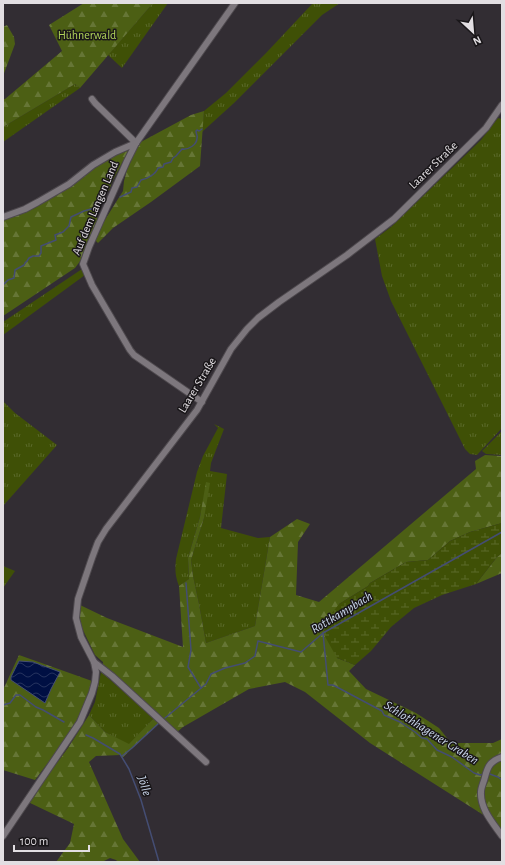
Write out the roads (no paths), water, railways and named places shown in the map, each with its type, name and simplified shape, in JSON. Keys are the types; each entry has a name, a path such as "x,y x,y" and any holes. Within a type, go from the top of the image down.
{"street":[{"name":"Auf dem Langen Land","path":"202,402 134,355 92,285 83,264 88,247 136,143 236,3"},
{"path":"92,99 136,143"},
{"name":"Laarer Straße","path":"3,836 80,722 92,693 96,672 94,662 81,637 76,618 78,599 98,542 113,519 202,402 231,349 247,329 258,318 274,306 347,255 394,219 499,115 502,105"},
{"name":"Auf dem Langen Land","path":"3,217 25,209 38,202 69,184 93,165 115,152 136,143"},
{"path":"94,662 112,676 206,762"},
{"path":"502,757 493,761 489,765 481,792 483,806 502,836"}],"water":[{"path":"19,661 33,662 60,672 45,703 11,680"}],"waterway":[{"path":"120,197 131,192 132,188 137,187 141,180 151,176 158,168 171,162 182,149 189,148 194,145 197,141 196,131 202,129"},
{"path":"3,285 8,280 14,278 15,270 24,265 29,258 39,256 41,253 41,246 56,240 55,235 63,232 69,226 71,217 98,207 99,201 101,201"},
{"name":"Schlothhagener Graben","path":"165,718 206,684 211,674 225,668 245,663 255,656 258,641 301,652 323,633 502,532"},
{"path":"186,583 191,650 188,667 201,688"},
{"name":"Schlothhagener Graben","path":"323,633 328,685 333,685 382,711 384,715 400,722 422,738 427,739 437,750 452,757 474,773 480,775 484,774"},
{"name":"Jölle","path":"3,705 10,703 16,695 20,695 36,707 64,722"},
{"name":"Rottkampbach","path":"122,756 158,724"},
{"name":"Jölle","path":"86,735 120,754 129,769 141,800 159,862"},
{"name":"Schlothhagener Graben","path":"487,773 502,780"}],"park label":[{"name":"Hühnerwald","path":"87,35"}]}
